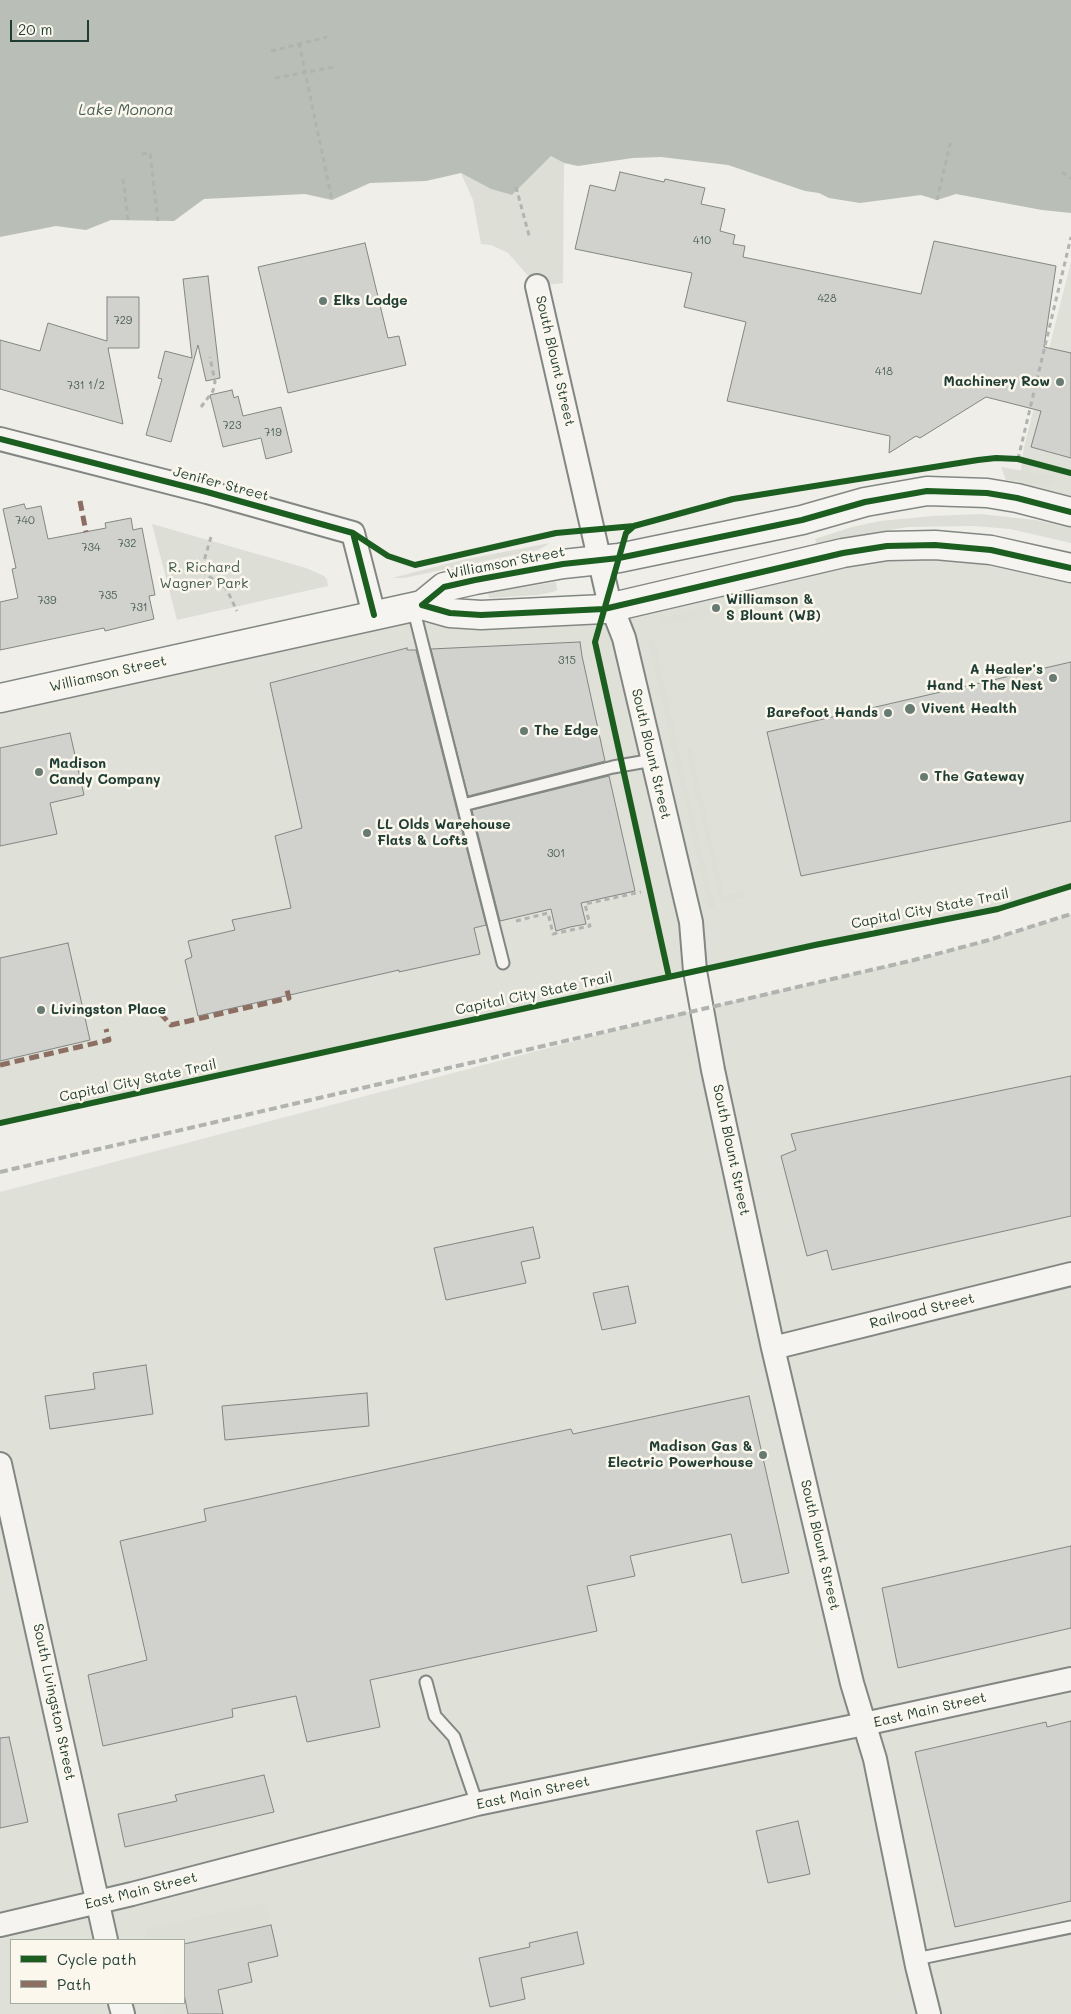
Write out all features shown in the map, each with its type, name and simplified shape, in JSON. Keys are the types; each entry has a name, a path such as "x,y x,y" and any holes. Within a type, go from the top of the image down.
{"street":[{"name":"South Blount Street","path":"537,286 563,394 599,560 612,607 624,638 691,922 695,971 715,1078 773,1348 852,1683 877,1768 916,1960 929,2014"},
{"name":"Jenifer Street","path":"0,439 207,492 353,533 374,615"},
{"name":"Williamson Street","path":"0,698 417,606 444,587 562,564 626,556 802,520 865,502 927,492 987,493 1071,512"},
{"name":"Williamson Street","path":"417,606 450,613 481,615 612,607 843,553 887,546 935,545 991,550 1071,568"},
{"name":"Railroad Street","path":"773,1348 1071,1274"},
{"name":"South Livingston Street","path":"0,1464 106,1939"},
{"name":"East Main Street","path":"0,1925 97,1903 477,1804 1071,1679"}],"lane":[{"path":"417,606 463,805 503,963"},
{"path":"463,805 623,765 653,760"},
{"path":"426,1682 435,1716 454,1736 477,1804"},
{"path":"916,1960 1071,1927"}],"path":[{"path":"271,51 327,37"},
{"path":"299,43 332,200"},
{"path":"275,78 334,67"},
{"path":"937,200 951,140"},
{"path":"142,154 150,154 158,221"},
{"path":"1062,172 1071,179"},
{"path":"123,178 128,220"},
{"path":"516,187 530,239"},
{"path":"1018,460 1071,237"},
{"path":"201,407 213,391 215,382 210,358"},
{"path":"1011,459 1027,462"},
{"path":"211,537 201,571 226,588 237,611"},
{"path":"516,921 531,915 548,913 553,934 590,926 585,904 641,892"}],"shaded area":[{"path":"1071,262 1071,512 1017,498 1024,447"},
{"path":"863,549 1071,568 1071,886 998,909 815,945 0,1123 0,699 422,605 604,609"},
{"path":"1071,914 1071,2014 0,2014 0,1192 670,1016 914,960 989,940"}],"green space":[{"path":"551,156 564,163 563,283 537,286 508,253 491,245 481,244 473,200 461,173 491,189 512,195"},
{"path":"1001,467 1053,476 1051,486 1006,480"},
{"path":"980,514 1036,520 1071,528 1071,543 1010,529 973,526 908,527 817,545 815,539 852,527 880,521"},
{"name":"R. Richard Wagner Park","path":"152,524 306,568 324,576 327,579 328,586 177,620"},
{"path":"550,543 538,550 404,578 392,578 462,560"},
{"path":"556,582 557,590 538,595 489,598 488,593"},
{"path":"708,607 710,615 662,626 660,619"},
{"path":"654,639 705,869 716,909 710,910 704,885 649,645 648,640"},
{"path":"690,747 724,896 742,891 745,892 744,897 721,903 686,748"},
{"path":"266,1902 271,1925 185,1944 185,1939 147,1939 145,1929"},
{"path":"185,1999 188,2014 164,2014 161,2004 185,2004"}],"water":[{"name":"Lake Monona","path":"0,0 1071,0 1071,213 1042,210 956,194 937,200 921,195 860,203 829,198 819,193 805,191 728,165 661,157 633,158 578,166 564,163 551,156 512,195 491,189 461,173 426,181 370,183 332,200 305,194 204,199 174,221 111,220 86,230 56,226 0,237"}],"building":[{"path":"620,172 664,182 665,179 705,188 701,204 725,209 720,231 735,235 733,244 745,246 743,257 921,294 934,241 1056,266 1044,347 1071,353 1071,458 1031,447 1041,411 986,397 920,438 916,436 889,453 890,436 727,401 746,322 684,307 692,273 575,249 590,185 615,191"},
{"name":"Elks Lodge","path":"365,243 388,338 399,336 406,365 288,393 258,267"},
{"path":"208,276 220,378 206,381 198,345 171,442 146,435 162,379 158,378 165,351 192,358 183,279"},
{"path":"107,297 139,297 139,348 108,348 123,424 0,389 0,340 40,351 48,323 107,341"},
{"path":"232,390 234,398 238,396 243,416 281,407 292,452 266,459 261,438 223,447 210,395"},
{"path":"24,504 26,509 41,506 48,539 106,528 105,523 131,518 133,530 142,528 155,595 149,596 154,619 105,631 104,628 0,650 0,602 18,598 12,569 16,568 3,509"},
{"name":"The Edge","path":"580,642 605,761 468,796 431,649"},
{"name":"LL Olds Warehouse Flats & Lofts","path":"407,648 407,650 416,650 486,925 474,928 480,954 399,972 399,970 198,1016 185,960 192,957 188,941 235,930 232,920 291,908 275,836 302,828 270,683"},
{"name":"The Gateway","path":"1071,662 1071,821 801,876 767,732"},
{"name":"Madison Candy Company","path":"70,733 84,795 50,803 57,834 0,846 0,748"},
{"path":"609,776 635,891 581,903 586,924 556,931 551,909 500,921 472,810"},
{"name":"Livingston Place","path":"68,943 90,1040 0,1061 0,958"},
{"path":"1071,1076 1071,1216 832,1270 827,1250 807,1256 781,1156 796,1150 791,1134"},
{"path":"533,1227 540,1258 521,1262 526,1283 446,1300 434,1248"},
{"path":"628,1286 636,1323 602,1330 593,1293"},
{"path":"146,1365 153,1414 50,1429 45,1396 95,1389 93,1373"},
{"path":"367,1393 369,1426 225,1440 222,1406"},
{"path":"749,1396 789,1573 742,1583 731,1534 630,1556 635,1576 587,1586 597,1631 370,1680 380,1727 307,1742 296,1696 232,1709 233,1717 103,1746 88,1675 147,1660 120,1541 206,1521 204,1509 571,1429 573,1434"},
{"path":"1071,1546 1071,1628 898,1668 882,1588"},
{"path":"1071,1721 1071,1901 955,1927 915,1752 1046,1722 1047,1727"},
{"path":"9,1737 28,1822 0,1828 0,1738"},
{"path":"264,1775 274,1812 125,1847 118,1814 177,1801 175,1795"},
{"path":"798,1821 810,1874 768,1883 756,1831"},
{"path":"271,1925 278,1956 248,1963 252,1982 218,1990 223,2014 188,2014 185,1999 185,1944"},
{"path":"577,1932 584,1964 521,1978 525,1999 490,2007 479,1958 530,1947 529,1943"}],"railway":[{"path":"0,1172 914,960 989,940 1071,914"}],"marked path":[{"path":"80,501 86,532"},
{"path":"160,1013 171,1025 289,998 287,990"},
{"path":"0,1065 109,1040 106,1029"}],"cycle path":[{"path":"0,439 207,492 353,533 388,556 415,565 556,533 634,526 733,499 978,460 996,458 1018,459 1071,473"},
{"path":"422,605 444,587 475,580 563,564 619,558 802,520 865,502 927,491 987,493 1017,498 1071,512"},
{"path":"634,526 626,533 595,642 669,977"},
{"path":"353,533 374,615"},
{"path":"422,605 450,613 481,615 604,609 843,553 887,546 935,545 991,550 1071,568"},
{"name":"Capital City State Trail","path":"0,1123 815,945 998,909 1071,886"}],"place":[{"name":"Elks Lodge","path":"323,301"},
{"name":"Machinery Row","path":"1060,382"},
{"name":"Williamson & S Blount (WB)","path":"716,608"},
{"name":"A Healer's Hand + The Nest","path":"1053,678"},
{"name":"Vivent Health","path":"910,709"},
{"name":"Barefoot Hands","path":"888,713"},
{"name":"The Edge","path":"524,731"},
{"name":"Madison Candy Company","path":"39,772"},
{"name":"The Gateway","path":"924,777"},
{"name":"LL Olds Warehouse Flats & Lofts","path":"367,833"},
{"name":"Livingston Place","path":"41,1010"},
{"name":"Madison Gas & Electric Powerhouse","path":"763,1455"}]}
